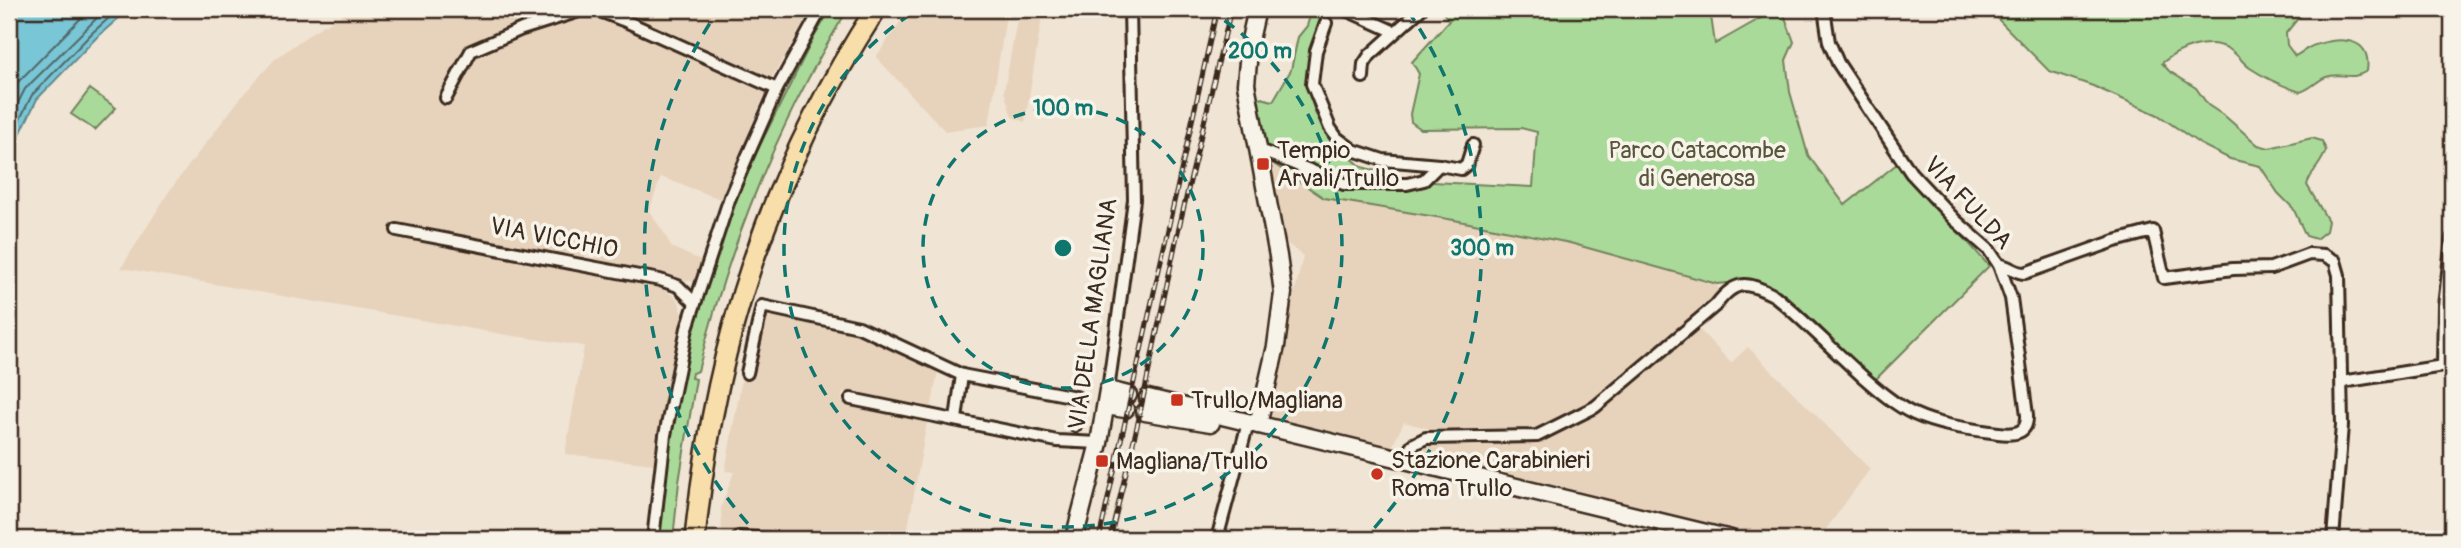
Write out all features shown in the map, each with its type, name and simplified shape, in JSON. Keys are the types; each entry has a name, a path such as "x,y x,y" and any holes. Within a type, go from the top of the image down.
{"highway":[{"path":"682,539 697,421 729,291 779,158 816,82 860,9"},
{"path":"695,539 703,463 713,405 752,264 775,200 806,131 832,80 876,9"}],"main road":[{"path":"1253,424 1276,346 1283,293 1245,84 1257,9"},
{"path":"1107,398 1126,402"},
{"name":"VIA DELLA MAGLIANA","path":"1074,539 1099,443 1107,398"},
{"path":"1147,405 1253,424 1731,539"}],"street":[{"path":"653,539 665,435 682,346 695,303 730,197 776,89 821,9"},
{"name":"VIA DELLA MAGLIANA","path":"1107,398 1134,200 1130,9"},
{"path":"1344,9 1395,32"},
{"path":"1363,77 1366,59 1421,9"},
{"name":"VIA FULDA","path":"1405,461 1410,447 1426,438 1537,436 1593,409 1716,305 1728,289 1745,285 1775,296 1905,410 1929,420 2011,435 2025,427 2027,415 2011,298 1998,265 1989,250 1955,220 1911,173 1838,63 1829,42 1824,9"},
{"path":"446,97 471,51 522,29 579,11 600,11 776,89"},
{"path":"1326,23 1316,51 1312,84 1337,138 1353,150 1383,160 1461,169 1474,145"},
{"path":"1257,149 1344,184 1407,184 1424,180 1439,165"},
{"name":"VIA VICCHIO","path":"397,230 660,280 678,286 695,303"},
{"path":"1998,265 2006,265 2018,273 2025,273 2115,241 2153,231 2164,278 2233,269 2271,268 2309,254 2324,255 2335,261 2339,268 2342,382 2341,438 2333,539"},
{"path":"2342,382 2443,366 2444,306 2452,238"},
{"path":"747,373 762,306 859,327 962,375 1076,397 1079,400 1075,426"},
{"path":"956,419 962,375"},
{"path":"852,399 1057,441 1099,443"},
{"path":"1217,539 1253,424"},
{"path":"740,537 775,539"}],"shaded area":[{"path":"352,9 812,9 773,76 737,159 723,200 661,177 649,211 671,247 702,261 695,282 598,260 593,253 586,253 584,260 394,224 393,233 650,281 674,296 679,302 682,316 654,464 565,454 584,346 121,268 170,190 242,96 275,59 314,31"},
{"path":"909,9 1007,9 989,125 945,131 876,57"},
{"path":"1019,9 1123,9 1122,17 1042,17 1025,122 1012,117 1004,91"},
{"path":"1265,158 1324,198 1570,243 1717,284 1719,293 1589,404 1532,431 1452,435 1404,422 1390,451 1265,420 1303,256 1281,239"},
{"path":"755,307 828,324 857,334 938,371 931,410 843,392 842,401 927,422 906,539 722,539 721,507 734,472 725,471"},
{"path":"1697,327 1731,363 1748,347 1870,469 1819,539 1762,539 1424,457 1426,441 1538,439 1595,411"}],"green space":[{"path":"831,9 848,9 800,95 759,184 725,276 698,371 692,373 691,378 696,379 679,482 673,539 657,539 669,443 683,363 730,216 755,155 813,39"},
{"name":"Parco Catacombe di Generosa","path":"1312,9 1323,19 1307,83 1315,113 1335,144 1362,167 1412,181 1533,187 1537,132 1521,128 1421,129 1411,122 1410,114 1419,74 1412,62 1449,21 1442,11 1444,9 1710,9 1715,44 1777,9 1782,9 1794,42 1786,60 1790,92 1808,155 1845,205 1898,163 1989,266 1875,380 1788,297 1764,283 1751,281 1717,284 1570,243 1324,198 1265,158 1250,95 1273,101 1291,70 1298,37 1307,26"},
{"path":"1988,9 2310,9 2299,17 2286,33 2287,45 2295,56 2312,46 2344,40 2359,45 2364,51 2367,71 2356,76 2326,77 2300,92 2256,72 2229,49 2212,44 2194,46 2162,63 2169,71 2196,88 2208,105 2258,145 2269,148 2312,138 2322,141 2326,150 2307,185 2328,221 2326,231 2316,239 2306,236 2293,208 2278,193 2260,166 2230,159 2200,144 2158,115 2093,86 2049,71"},
{"path":"90,89 116,108 95,130 71,114"}],"water":[{"path":"9,9 129,9 96,38 37,99 9,157"}],"railway":[{"path":"1099,539 1217,9"},
{"path":"1110,539 1139,418 1177,236 1231,9"}],"place":[{"name":"Tempio Arvali/Trullo","path":"1263,164"},
{"name":"Trullo/Magliana","path":"1177,400"},
{"name":"Magliana/Trullo","path":"1102,461"},
{"name":"Stazione Carabinieri Roma Trullo","path":"1377,474"}]}
